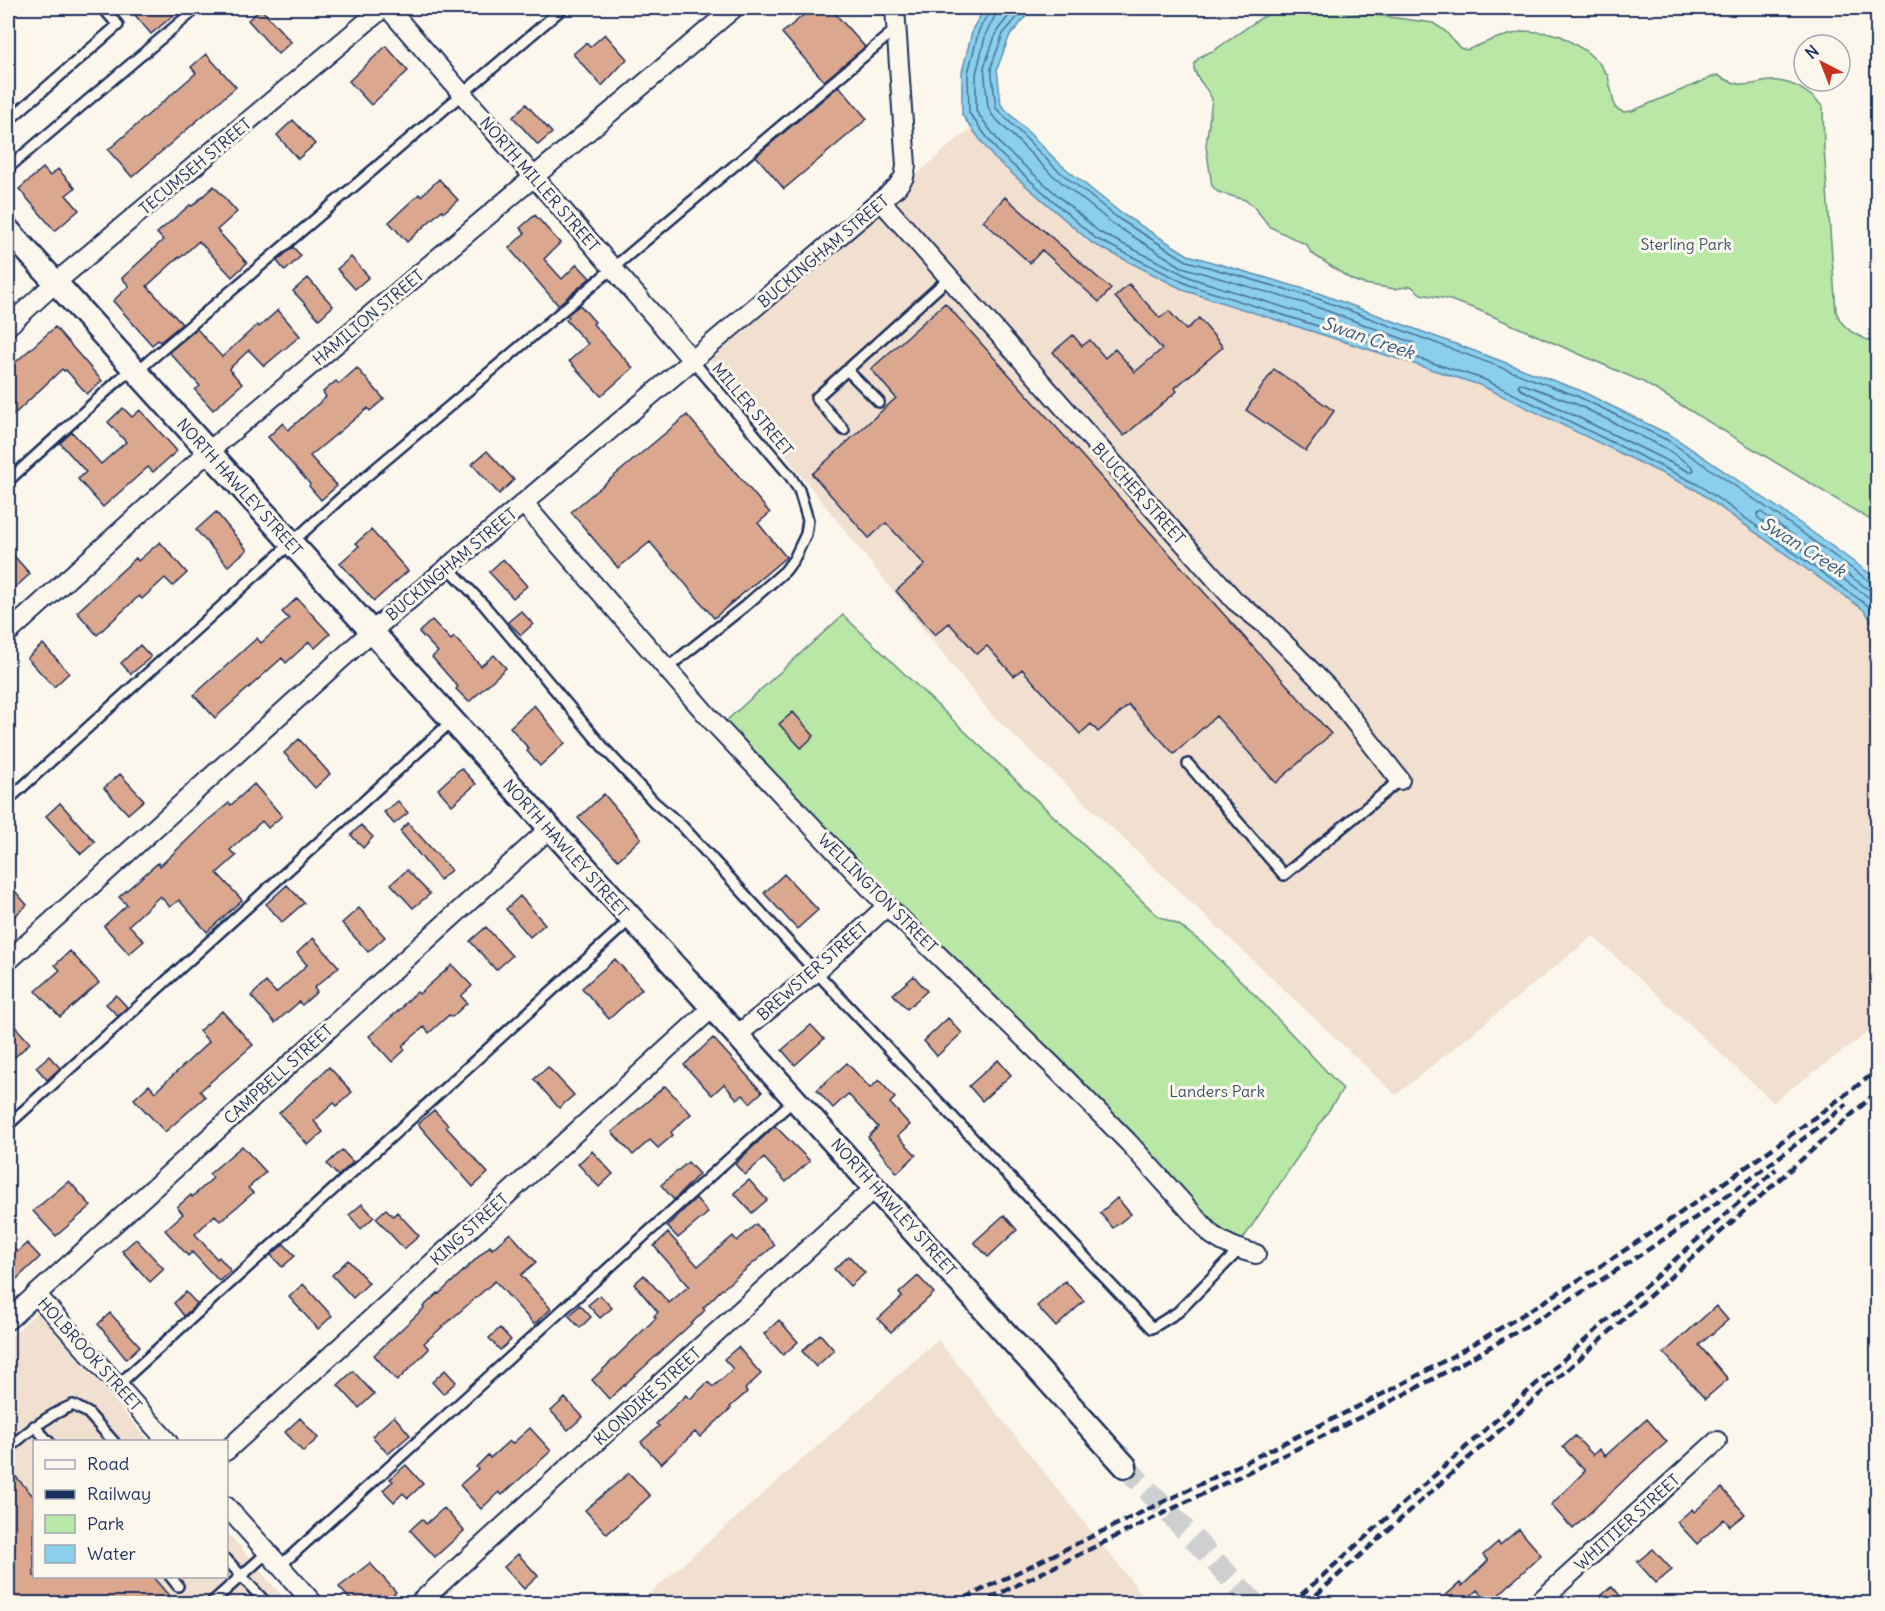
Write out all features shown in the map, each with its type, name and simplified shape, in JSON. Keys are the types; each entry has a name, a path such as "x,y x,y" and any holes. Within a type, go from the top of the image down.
{"street":[{"name":"TECUMSEH STREET","path":"8,326 55,283 383,8"},
{"name":"NORTH MILLER STREET","path":"388,8 693,361"},
{"name":"HAMILTON STREET","path":"8,633 208,452 734,8"},
{"path":"895,8 896,29"},
{"name":"BUCKINGHAM STREET","path":"8,961 371,632 897,187 904,177 906,166 896,29"},
{"name":"BLUCHER STREET","path":"882,202 1235,601 1267,626 1328,688 1400,780"},
{"name":"NORTH HAWLEY STREET","path":"8,230 711,1008 876,1187 1125,1466"},
{"name":"WELLINGTON STREET","path":"524,503 714,723 887,906 1053,1066 1128,1142 1212,1235 1225,1244 1248,1252"},
{"name":"CAMPBELL STREET","path":"8,1320 549,829"},
{"name":"BREWSTER STREET","path":"737,1035 816,972 887,906"},
{"name":"KING STREET","path":"228,1449 711,1008"},
{"name":"KLONDIKE STREET","path":"418,1604 876,1187"},
{"name":"HOLBROOK STREET","path":"36,1294 166,1440"},
{"name":"WHITTIER STREET","path":"1537,1604 1717,1441"},
{"path":"228,1508 314,1604"}],"lane":[{"path":"8,121 118,25 103,8"},
{"path":"8,168 197,8"},
{"path":"8,481 134,370 563,8"},
{"path":"8,800 344,496 896,29"},
{"path":"844,430 816,398 949,278"},
{"name":"MILLER STREET","path":"667,668 785,571 794,559 806,534 808,520 799,490 790,476 693,361"},
{"path":"848,370 879,402"},
{"path":"448,567 484,605 603,747 654,802 682,826 1152,1329 1178,1312 1248,1252"},
{"path":"8,1125 452,721"},
{"path":"1188,764 1284,875 1400,780"},
{"path":"118,1385 631,919"},
{"path":"280,1566 795,1098"},
{"path":"8,1449 51,1414 73,1405 88,1413 112,1440"},
{"path":"34,1426 47,1440"},
{"path":"210,1604 268,1552"},
{"path":"228,1561 267,1604"},
{"path":"172,1578 178,1586"}],"shaded area":[{"path":"1001,105 1059,163 1122,214 1188,255 1318,293 1579,390 1671,436 1877,580 1877,1026 1773,1102 1593,936 1396,1095 991,714 710,361 949,146"},
{"path":"37,1312 148,1440 33,1440 33,1578 228,1578 228,1533 288,1603 8,1604 8,1340"},
{"path":"938,1340 1149,1603 639,1603"}],"green space":[{"name":"Sterling Park","path":"1279,9 1338,10 1433,23 1444,30 1460,48 1467,50 1494,39 1524,31 1561,36 1586,51 1599,63 1608,76 1615,108 1623,112 1632,111 1717,75 1730,82 1745,85 1770,81 1785,82 1792,85 1792,93 1807,93 1814,98 1823,107 1836,311 1847,328 1877,344 1877,524 1643,382 1476,309 1447,299 1421,294 1411,286 1395,289 1352,280 1311,253 1307,245 1270,227 1254,207 1245,200 1218,192 1212,186 1206,146 1212,99 1195,73 1196,61 1261,18"},
{"name":"Landers Park","path":"843,615 1158,916 1179,925 1206,946 1343,1089 1239,1245 1227,1240 1006,1009 884,890 725,722"}],"water":[{"name":"Swan Creek","path":"985,8 1033,8 1009,37 997,69 1001,105 1059,163 1122,214 1188,255 1318,293 1579,390 1672,436 1876,578 1878,580 1877,629 1864,610 1696,490 1480,385 1186,291 1092,243 993,157 962,115 962,72 973,28"}],"building":[{"path":"129,8 182,8 151,34"},
{"path":"812,8 830,8 865,47 824,81 782,33"},
{"path":"261,9 291,42 278,54 248,20"},
{"path":"605,34 627,59 602,86 573,54 586,43 590,47"},
{"path":"386,46 408,71 371,105 349,81"},
{"path":"206,54 236,87 132,177 108,150 196,73 191,67"},
{"path":"839,86 867,119 784,189 756,156"},
{"path":"526,104 552,133 538,145 513,117"},
{"path":"293,120 315,144 298,159 277,135"},
{"path":"43,168 50,176 58,169 75,188 66,195 79,210 55,231 19,189"},
{"path":"439,179 458,200 444,212 442,210 407,242 389,222"},
{"path":"214,186 237,212 217,230 247,263 232,277 199,241 179,257 147,286 182,324 160,342 158,340 152,345 113,301 129,286 122,278 163,240 157,233"},
{"path":"1005,197 1111,289 1099,302 1042,250 1030,263 983,221"},
{"path":"535,215 560,243 544,259 562,279 577,264 590,278 558,305 509,248 525,233 520,228"},
{"path":"293,247 301,256 285,271 277,261"},
{"path":"351,257 369,277 355,289 337,269"},
{"path":"308,278 333,306 319,319 293,291"},
{"path":"1129,284 1160,318 1169,311 1186,330 1199,318 1223,347 1175,388 1177,391 1124,436 1053,352 1073,335 1082,346 1090,340 1105,358 1115,349 1135,372 1162,349 1115,297"},
{"path":"945,303 1331,734 1276,783 1216,716 1174,754 1129,705 1098,732 1091,724 1080,734 1022,669 1014,676 987,646 977,654 949,623 935,635 896,591 925,565 886,523 869,538 812,474 896,398 871,369"},
{"path":"580,305 595,322 593,324 633,368 601,396 569,361 588,344 566,320 569,317 567,315"},
{"path":"278,310 300,336 264,366 249,350 229,369 242,384 213,410 195,390 200,386 169,352 197,329 222,357 257,325 259,327"},
{"path":"55,327 102,381 87,394 66,370 62,369 8,420 8,369"},
{"path":"357,368 384,399 370,411 368,408 310,456 337,486 321,500 309,486 310,484 268,437 283,423 288,430 326,397 323,392 336,381 339,384"},
{"path":"1274,369 1334,411 1306,451 1246,410"},
{"path":"123,408 132,417 140,410 177,451 153,472 148,467 103,507 78,479 86,472 60,443 72,432 101,464 126,442 108,422"},
{"path":"687,415 770,513 758,523 786,557 714,618 650,542 618,568 571,512"},
{"path":"487,451 514,480 499,494 472,464"},
{"path":"216,512 247,550 228,566 196,530"},
{"path":"371,530 408,571 374,601 340,563 359,546 356,543"},
{"path":"160,542 187,573 173,586 165,578 142,599 139,596 97,635 77,612 136,558 138,561"},
{"path":"8,549 30,574 8,594"},
{"path":"503,559 527,586 513,598 489,572"},
{"path":"297,598 330,634 315,648 309,642 286,663 282,658 215,718 194,695 257,638 261,643 289,619 282,612"},
{"path":"521,611 533,624 521,635 508,622"},
{"path":"432,620 451,640 454,637 481,666 494,655 506,668 469,702 432,657 438,652 419,632"},
{"path":"43,644 69,673 54,687 27,658"},
{"path":"140,645 151,657 131,674 121,663"},
{"path":"534,705 565,743 540,766 510,727"},
{"path":"793,712 814,736 801,748 779,724"},
{"path":"299,739 330,774 315,788 284,753"},
{"path":"461,768 476,784 452,805 438,789"},
{"path":"120,774 144,800 128,814 104,788"},
{"path":"254,784 282,816 268,828 262,821 230,850 236,856 217,873 242,900 207,932 179,900 170,907 160,896 129,925 144,941 129,954 104,926 127,905 119,897 158,863 160,866 206,822 229,803 231,805"},
{"path":"604,794 641,838 618,860 578,818"},
{"path":"398,801 408,813 394,824 384,812"},
{"path":"60,803 95,842 81,854 46,816"},
{"path":"408,823 451,870 440,880 400,831"},
{"path":"361,825 373,837 363,848 351,835"},
{"path":"407,870 430,894 413,908 391,884"},
{"path":"784,874 818,910 797,929 764,893"},
{"path":"8,883 27,905 8,922"},
{"path":"287,885 304,903 282,922 266,904"},
{"path":"520,896 545,924 530,937 506,909"},
{"path":"359,908 385,937 368,952 342,923"},
{"path":"486,927 512,956 496,970 470,941"},
{"path":"313,938 339,967 314,988 317,992 302,1005 299,1002 275,1023 251,996 266,982 276,993 307,965 297,953"},
{"path":"70,951 99,983 60,1017 36,991 60,970 55,965"},
{"path":"615,959 642,989 609,1019 582,988"},
{"path":"452,965 472,986 461,996 467,1003 429,1033 424,1027 402,1046 405,1050 392,1062 369,1036 417,992 419,994"},
{"path":"914,976 927,991 907,1009 893,994"},
{"path":"116,995 127,1007 118,1016 106,1004"},
{"path":"222,1011 253,1045 200,1091 205,1097 165,1132 134,1099 149,1085 155,1092 209,1042 199,1031"},
{"path":"948,1018 962,1033 937,1056 924,1041"},
{"path":"8,1019 30,1043 14,1058 8,1050"},
{"path":"811,1025 824,1039 795,1065 782,1050"},
{"path":"713,1038 762,1092 750,1103 743,1095 737,1099 724,1084 712,1095 684,1065"},
{"path":"49,1056 60,1068 47,1080 36,1067"},
{"path":"998,1060 1011,1075 982,1101 969,1086"},
{"path":"847,1063 870,1088 879,1080 895,1098 890,1103 910,1125 898,1136 916,1155 897,1173 868,1137 878,1127 848,1094 833,1108 817,1090"},
{"path":"329,1067 352,1092 337,1106 334,1103 314,1121 323,1132 308,1145 279,1113"},
{"path":"548,1067 574,1095 559,1108 534,1079"},
{"path":"665,1086 691,1114 671,1132 673,1135 658,1148 650,1140 633,1155 612,1132"},
{"path":"434,1110 448,1125 446,1127 488,1173 473,1187 418,1124"},
{"path":"775,1126 810,1161 786,1182 764,1158 745,1175 735,1164"},
{"path":"242,1146 266,1172 248,1188 253,1193 220,1221 215,1215 195,1234 231,1271 219,1281 192,1252 188,1256 165,1230 183,1214 177,1207 213,1178 209,1174"},
{"path":"342,1150 353,1162 338,1176 327,1164"},
{"path":"592,1151 613,1174 599,1187 578,1164"},
{"path":"688,1162 699,1174 674,1200 661,1185"},
{"path":"749,1180 767,1200 752,1213 734,1193"},
{"path":"69,1181 91,1206 56,1236 33,1211"},
{"path":"696,1198 708,1213 678,1238 667,1226"},
{"path":"1117,1198 1131,1214 1113,1228 1100,1213"},
{"path":"362,1204 374,1217 361,1229 349,1215"},
{"path":"386,1209 393,1216 397,1212 419,1236 404,1249 376,1218"},
{"path":"1004,1215 1017,1230 988,1257 974,1242"},
{"path":"756,1224 775,1245 720,1291 689,1326 609,1399 592,1380 656,1318 654,1316 658,1312 634,1284 644,1275 669,1303 689,1286 654,1246 668,1233 698,1266 733,1236 737,1241"},
{"path":"510,1233 536,1262 521,1275 551,1309 534,1324 495,1281 424,1343 429,1349 397,1381 374,1355 490,1246 492,1249"},
{"path":"136,1239 164,1269 150,1282 122,1251"},
{"path":"8,1241 17,1252 27,1243 40,1257 8,1287"},
{"path":"284,1244 295,1256 282,1267 271,1255"},
{"path":"849,1256 865,1273 850,1286 834,1269"},
{"path":"348,1260 369,1283 353,1298 332,1275"},
{"path":"918,1276 934,1293 891,1332 878,1319 902,1297 899,1293"},
{"path":"1065,1281 1084,1301 1056,1327 1037,1306"},
{"path":"303,1284 332,1316 318,1329 289,1297"},
{"path":"186,1292 197,1304 184,1316 174,1303"},
{"path":"600,1295 612,1308 600,1318 588,1305"},
{"path":"580,1305 591,1317 580,1328 569,1316"},
{"path":"1716,1306 1728,1320 1699,1345 1728,1379 1705,1399 1664,1353"},
{"path":"110,1313 140,1346 126,1359 98,1324"},
{"path":"779,1320 798,1342 783,1355 764,1334"},
{"path":"500,1328 511,1340 500,1350 489,1338"},
{"path":"820,1334 834,1350 816,1367 802,1351"},
{"path":"738,1347 761,1374 745,1389 747,1392 700,1437 695,1432 661,1464 641,1442 659,1426 656,1424 686,1395 690,1399 708,1382 713,1387 733,1369 724,1359"},
{"path":"445,1370 456,1382 443,1394 432,1382"},
{"path":"353,1371 374,1394 359,1408 338,1385"},
{"path":"565,1398 583,1417 568,1430 551,1411"},
{"path":"394,1416 410,1435 388,1454 372,1436"},
{"path":"300,1418 318,1438 303,1452 285,1432"},
{"path":"1647,1419 1667,1442 1573,1529 1551,1505 1585,1471 1563,1447 1575,1436 1593,1455 1599,1449 1605,1456"},
{"path":"530,1428 551,1451 502,1495 499,1492 481,1509 460,1485 478,1469 476,1467 488,1455 490,1458 509,1441 512,1444"},
{"path":"406,1465 423,1484 408,1498 403,1493 394,1502 383,1490 393,1481 390,1479"},
{"path":"8,1468 33,1496 33,1578 154,1578 176,1604 8,1604"},
{"path":"629,1473 650,1496 607,1534 585,1510"},
{"path":"1722,1488 1745,1514 1730,1526 1724,1519 1697,1544 1677,1522 1692,1509 1694,1512"},
{"path":"444,1508 464,1531 435,1557 410,1530 422,1519 426,1524"},
{"path":"1519,1529 1541,1555 1490,1603 1477,1590 1462,1604 1436,1604 1460,1583 1462,1586 1488,1561 1483,1555 1498,1542 1500,1545"},
{"path":"1653,1549 1672,1570 1656,1583 1637,1562"},
{"path":"518,1554 538,1576 524,1589 504,1567"},
{"path":"370,1563 396,1592 383,1604 354,1604 339,1587"},
{"path":"1612,1586 1627,1604 1592,1604"}],"tunnel":[{"path":"1125,1466 1255,1604"}],"railway":[{"path":"953,1604 1372,1399 1485,1337 1657,1229 1878,1070"},
{"path":"1306,1604 1878,1091"},
{"path":"978,1604 1354,1420 1485,1350 1592,1286 1697,1217 1847,1104"},
{"path":"1291,1604 1776,1169"}]}
